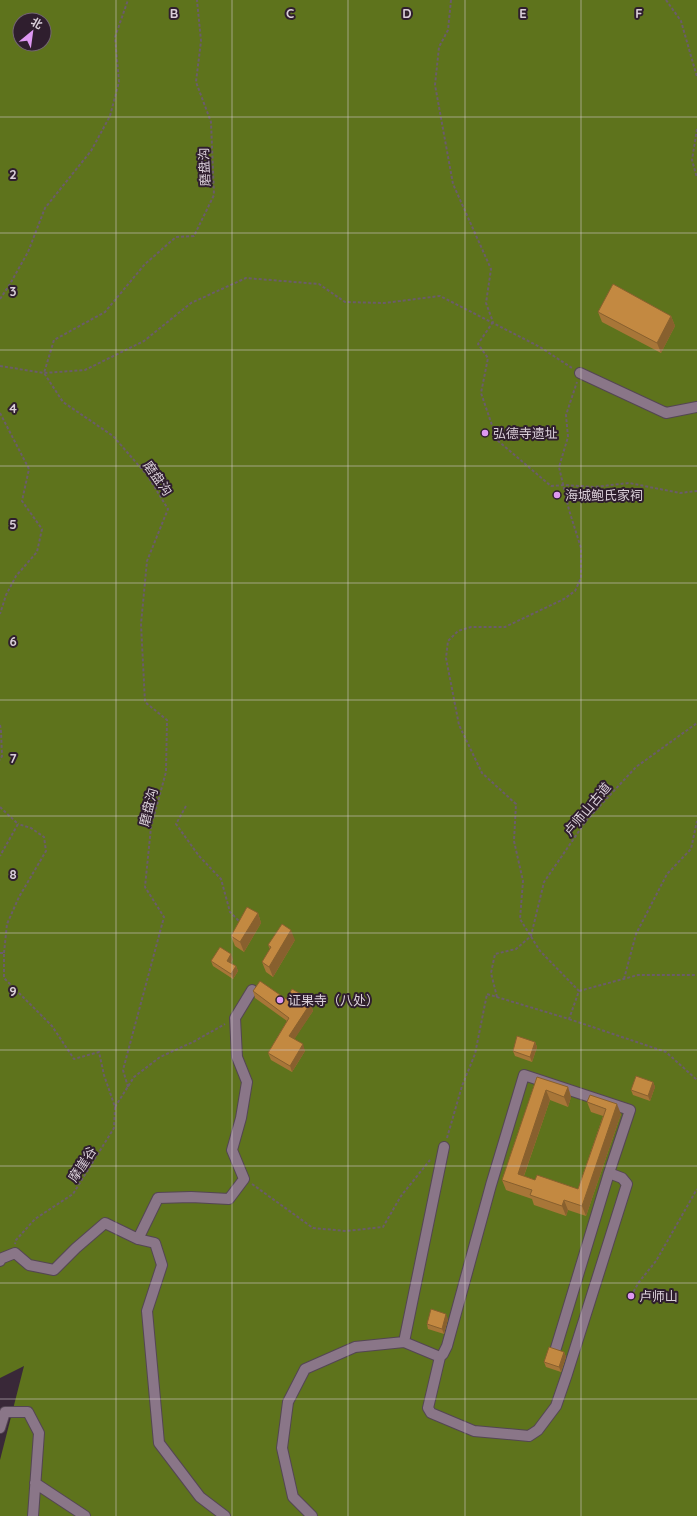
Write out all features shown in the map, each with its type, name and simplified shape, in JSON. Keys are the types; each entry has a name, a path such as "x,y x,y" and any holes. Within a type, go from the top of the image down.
{"lane":[{"path":"580,373 666,413 697,407"},
{"path":"138,1239 158,1198 191,1197 229,1199 244,1179 232,1150 241,1118 247,1082 237,1057 235,1018 252,990"},
{"path":"556,1348 609,1173 630,1110 524,1075 491,1185 447,1346 440,1357 428,1408 431,1413 474,1431 529,1436 538,1430 556,1406 568,1374 627,1184 622,1178 609,1173"},
{"path":"404,1342 444,1147"},
{"path":"0,1261 0,1259 15,1253 29,1266 54,1270 76,1248 105,1223 138,1239 155,1243 162,1265 147,1311 158,1443 200,1497 225,1516"},
{"path":"312,1516 293,1497 282,1448 288,1402 305,1369 355,1347 404,1342 440,1357"},
{"path":"0,1428 6,1412 28,1412 39,1433 33,1516"},
{"path":"35,1483 85,1516"}],"path":[{"path":"0,299 28,252 45,208 91,151 110,116 119,82 115,37 128,0"},
{"name":"磨盘沟","path":"128,1087 123,1070 164,917 145,887 151,827 166,772 167,720 145,702 141,624 147,561 168,509 148,475 113,436 63,402 44,373 54,340 105,312 145,264 176,238 194,236 214,195 211,122 196,82 201,41 197,0"},
{"path":"451,0 448,30 439,47 435,85 453,184 490,269 486,302 493,322"},
{"path":"666,0 681,21 697,78"},
{"path":"697,129 692,160 697,178"},
{"path":"0,366 44,373 85,370 144,341 191,303 246,278 319,284 345,302 384,303 440,296 540,347 580,373 566,415 568,437 559,467 581,548 582,578 576,591 506,627 471,627 458,631 448,641 446,658 459,725 482,773 516,804 514,841 524,881 520,919 540,951 579,991"},
{"path":"493,322 478,344 488,358 481,393 497,440 551,486 564,485 594,487 629,484 680,493 697,491"},
{"path":"0,413 29,469 22,501 42,529 37,552 16,576 6,595 0,614"},
{"name":"卢师山古道","path":"531,936 544,882 586,821 636,767 697,723"},
{"path":"0,725 2,756 0,760"},
{"path":"186,806 176,824 199,856 221,879 230,912 243,925"},
{"path":"0,807 18,824 31,828 44,836 46,851 19,897 7,924 4,953 4,978 52,1026 74,1059 98,1052 115,1106"},
{"path":"624,979 636,934 667,874 691,849 697,821"},
{"path":"0,856 18,824"},
{"path":"497,997 491,973 495,954 516,949 531,936"},
{"path":"579,991 638,975 697,975"},
{"path":"569,1020 579,991"},
{"path":"244,1179 313,1228 346,1231 384,1227 401,1196 425,1166 444,1147 462,1086 475,1054 487,994 666,1052 697,1080"},
{"path":"115,1106 134,1077 160,1057 193,1042 235,1018"},
{"name":"摩崖谷","path":"15,1253 16,1240 35,1219 73,1194 114,1128 115,1106"},
{"path":"631,1296 639,1282 656,1261 697,1190"}],"green space":[{"path":"0,0 697,0 697,1516 0,1516 0,1460 24,1366 0,1378"}],"building":[{"path":"613,284 671,316 657,343 598,312"},
{"path":"247,907 258,913 240,942 231,936"},
{"path":"282,924 291,930 269,967 262,962 271,947 268,945"},
{"path":"220,947 231,954 227,961 236,966 231,974 211,961"},
{"path":"260,981 286,999 292,989 310,999 308,1003 310,1004 289,1036 303,1044 290,1066 268,1053 289,1018 253,991"},
{"path":"517,1036 535,1042 530,1057 513,1051"},
{"path":"636,1076 653,1082 648,1096 631,1090"},
{"path":"537,1077 568,1087 564,1097 546,1090 518,1174 535,1180 537,1175 578,1189 606,1109 587,1102 590,1095 617,1104 582,1206 564,1200 562,1206 530,1195 532,1190 502,1180"},
{"path":"431,1309 446,1314 442,1329 427,1324"},
{"path":"549,1347 564,1352 559,1367 544,1362"}],"place":[{"name":"弘德寺遗址","path":"485,433"},
{"name":"海城鲍氏家祠","path":"557,495"},
{"name":"证果寺（八处）","path":"280,1000"},
{"name":"卢师山","path":"631,1296"}]}
